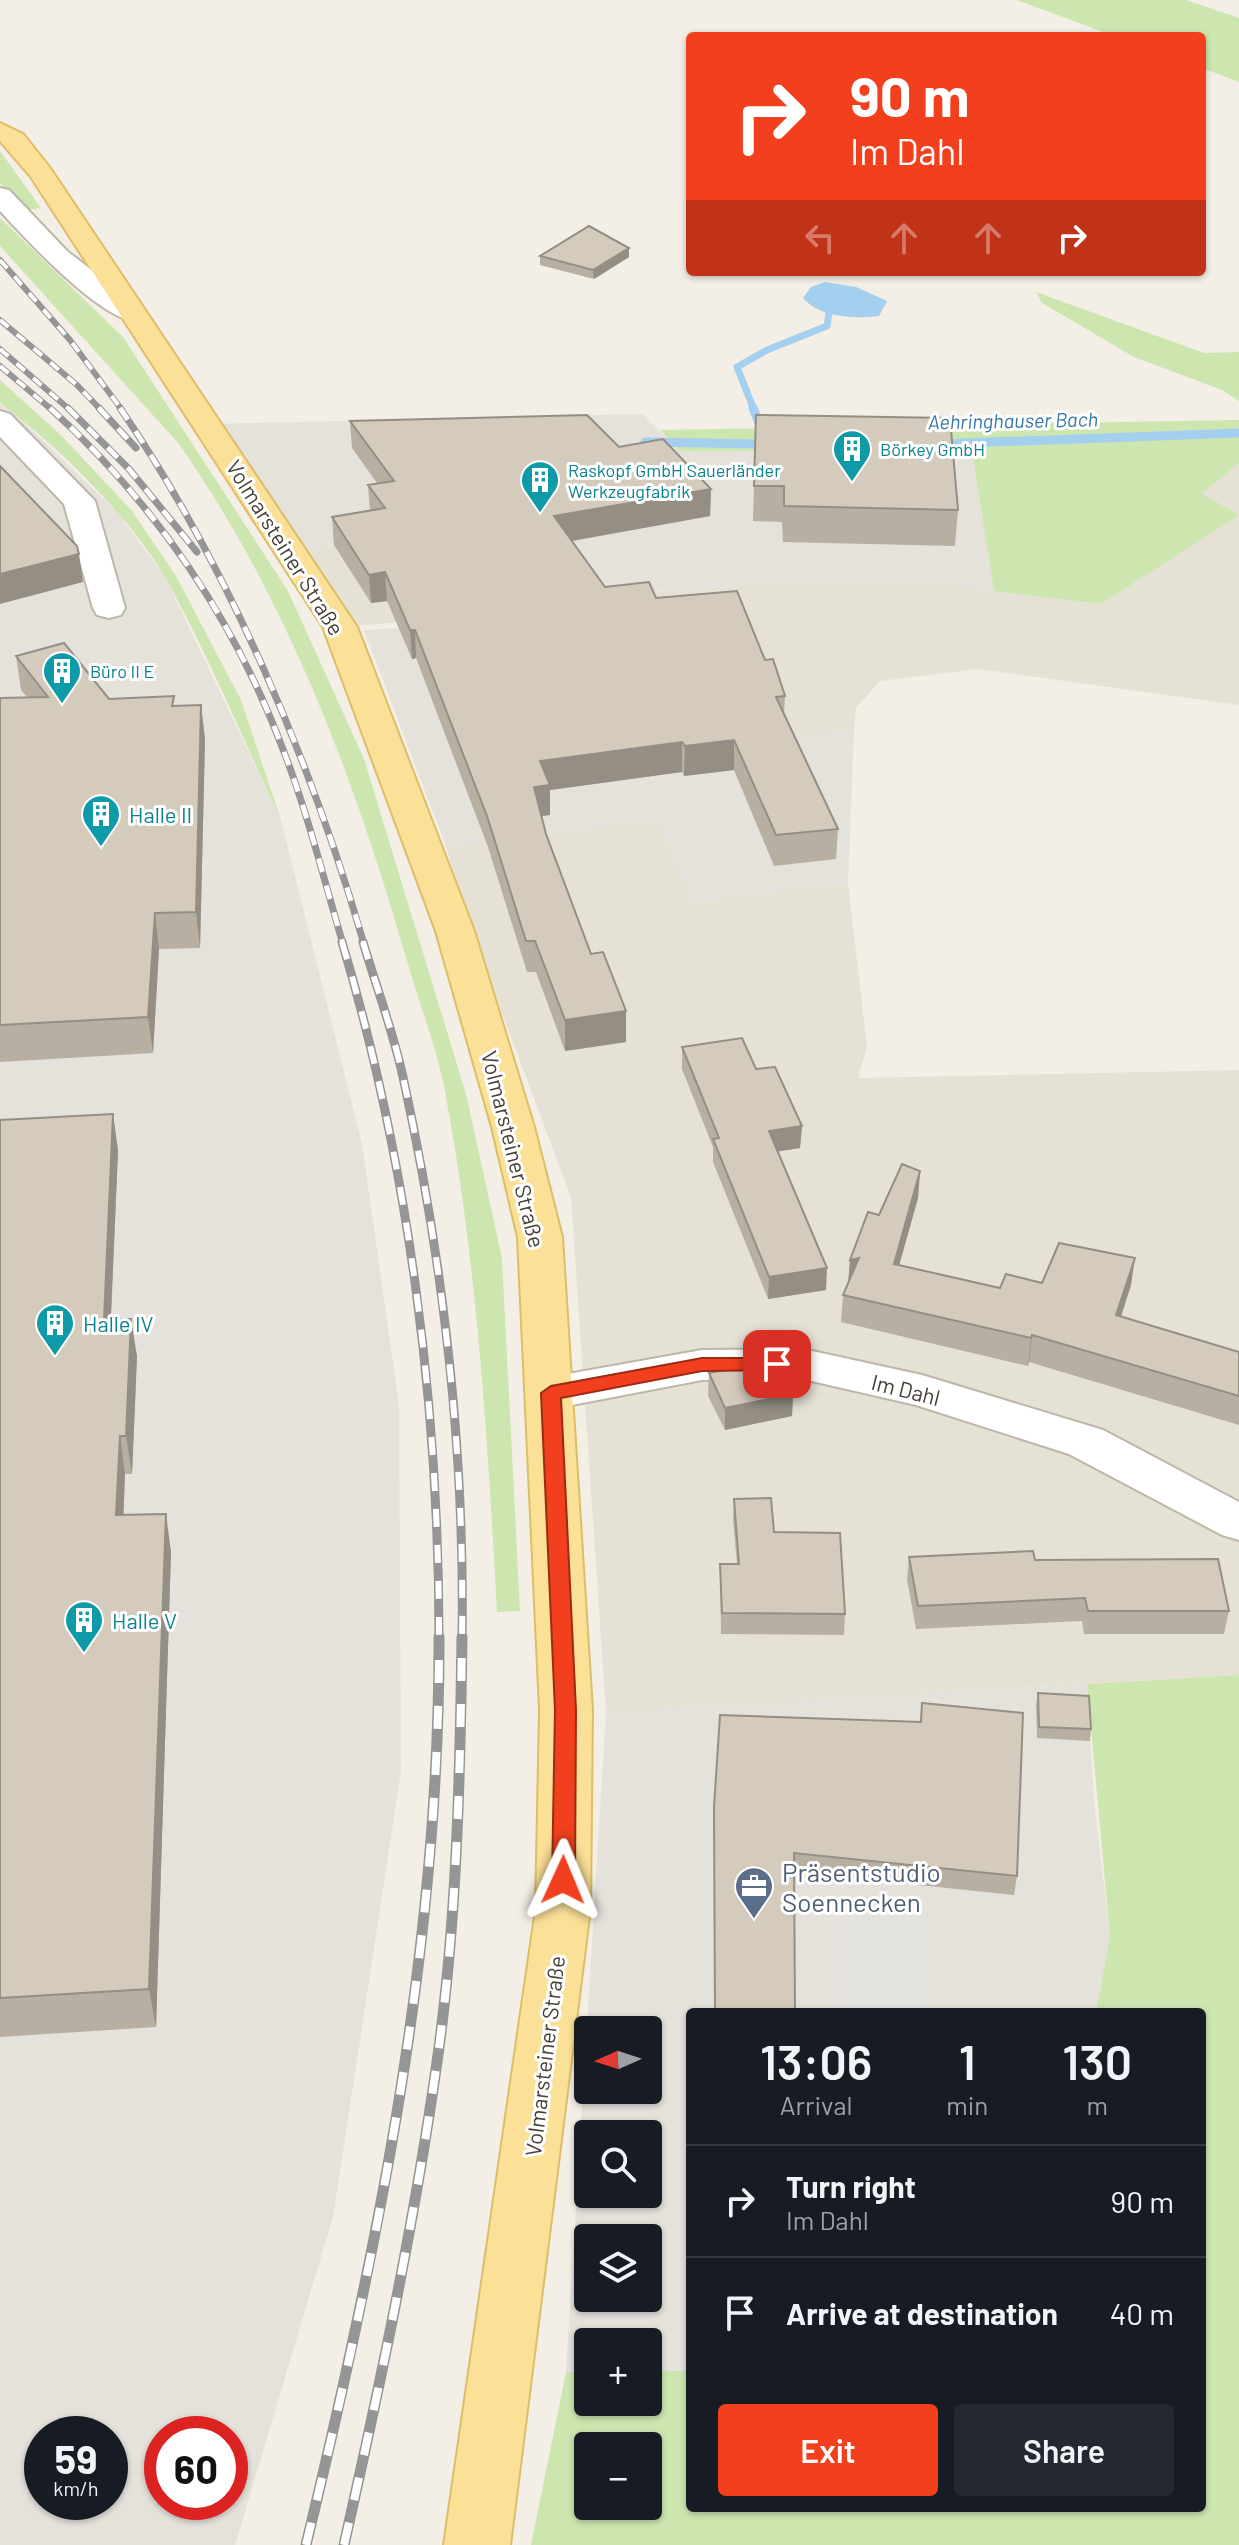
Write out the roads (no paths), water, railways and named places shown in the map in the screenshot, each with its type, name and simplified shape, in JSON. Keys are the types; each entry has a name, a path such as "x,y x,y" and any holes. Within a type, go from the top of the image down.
{"main road":[{"name":"Volmarsteiner Straße","path":"0,130 14,139 41,173 340,627 455,931 513,1127 540,1237 551,1393 566,1710 563,1909 477,2545"}],"street":[{"name":"Volmarsteiner Straße","path":"0,196 57,257 132,315"},
{"path":"0,420 79,501 109,608"},
{"name":"Im Dahl","path":"551,1393 702,1365 803,1364 922,1391 1086,1442 1239,1523"}],"water":[{"path":"825,282 856,287 887,301 879,316 849,317 828,313 810,305 803,298 811,287"}],"waterway":[{"path":"754,410 737,367 767,350 827,326 829,312"},
{"path":"753,408 762,430"},
{"name":"Aehringhauser Bach","path":"938,444 1239,433"},
{"name":"Aehringhauser Bach","path":"645,442 769,444"}],"railway":[{"path":"0,260 70,340 122,410"},
{"path":"0,320 77,385 101,410"},
{"path":"0,349 70,410"},
{"path":"0,366 52,410"},
{"path":"50,408 124,483 157,524 188,566 242,656 293,775 343,944"},
{"path":"99,408 136,448"},
{"path":"120,408 196,533 263,667 319,805 364,944"},
{"path":"70,410 129,469 197,552"},
{"path":"342,942 385,1113 416,1287 433,1463 439,1638"},
{"path":"363,942 403,1077 440,1286 460,1498 462,1637"},
{"path":"344,2545 418,2184 444,2009 453,1903 462,1637"},
{"path":"306,2545 357,2321 400,2095 429,1867 437,1752 439,1638"}],"place":[{"name":"Börkey GmbH","path":"852,483"},
{"name":"Raskopf GmbH Sauerländer Werkzeugfabrik","path":"540,514"},
{"name":"Büro II E","path":"62,705"},
{"name":"Halle II","path":"101,848"},
{"name":"Halle IV","path":"55,1357"},
{"name":"Halle V","path":"84,1654"},
{"name":"Präsentstudio Soennecken","path":"754,1920"}]}
